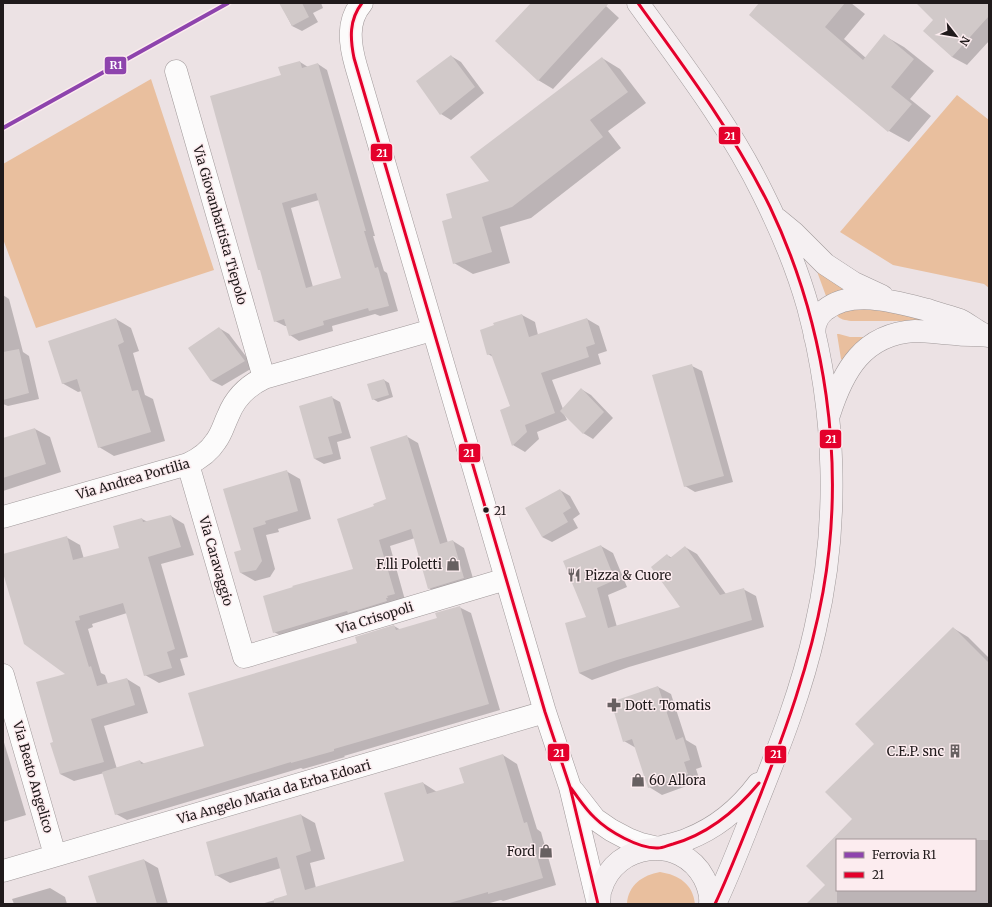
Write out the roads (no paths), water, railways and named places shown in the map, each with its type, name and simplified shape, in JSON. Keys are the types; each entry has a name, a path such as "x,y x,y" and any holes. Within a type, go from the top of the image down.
{"main road":[{"path":"638,3 692,78 736,145 770,208 802,290 815,337 824,389 828,424 831,467 830,533 822,599 816,630 802,681 772,765 716,904"},
{"path":"770,208 778,219 825,264 854,283 894,301 960,320 989,336"},
{"path":"815,337 815,325 818,317 826,309 836,303 843,300 858,298 894,301"},
{"path":"828,424 842,380 860,355 878,341 914,331 989,336"},
{"path":"599,904 601,889 609,872 622,858 640,850 658,848 689,839 707,830 737,808 772,765"},
{"path":"658,848 674,851 689,859 700,871 708,885 710,904"}],"street":[{"path":"362,3 355,12 351,26 353,55 432,330 545,712 570,787 599,904"},
{"name":"Via Giovanbattista Tiepolo","path":"176,71 264,378"},
{"name":"Via Andrea Portilia","path":"3,517 188,464 201,458 212,447 220,435 232,408 240,395 250,386 264,378 432,330"},
{"name":"Via Caravaggio","path":"188,464 244,657"},
{"name":"Via Crisopoli","path":"244,657 506,579"},
{"name":"Via Beato Angelico","path":"3,675 55,856"},
{"name":"Via Angelo Maria da Erba Edoari","path":"3,871 545,712"},
{"path":"570,787 594,819 628,840 658,848"}],"rail line":[{"name":"R1","path":"3,128 228,3"}],"place":[{"name":"21","path":"486,510"},
{"name":"F.lli Poletti","path":"453,564"},
{"name":"Pizza & Cuore","path":"574,575"},
{"name":"Dott. Tomatis","path":"614,705"},
{"name":"C.E.P. snc","path":"955,751"},
{"name":"60 Allora","path":"638,780"},
{"name":"Ford","path":"546,851"}]}
